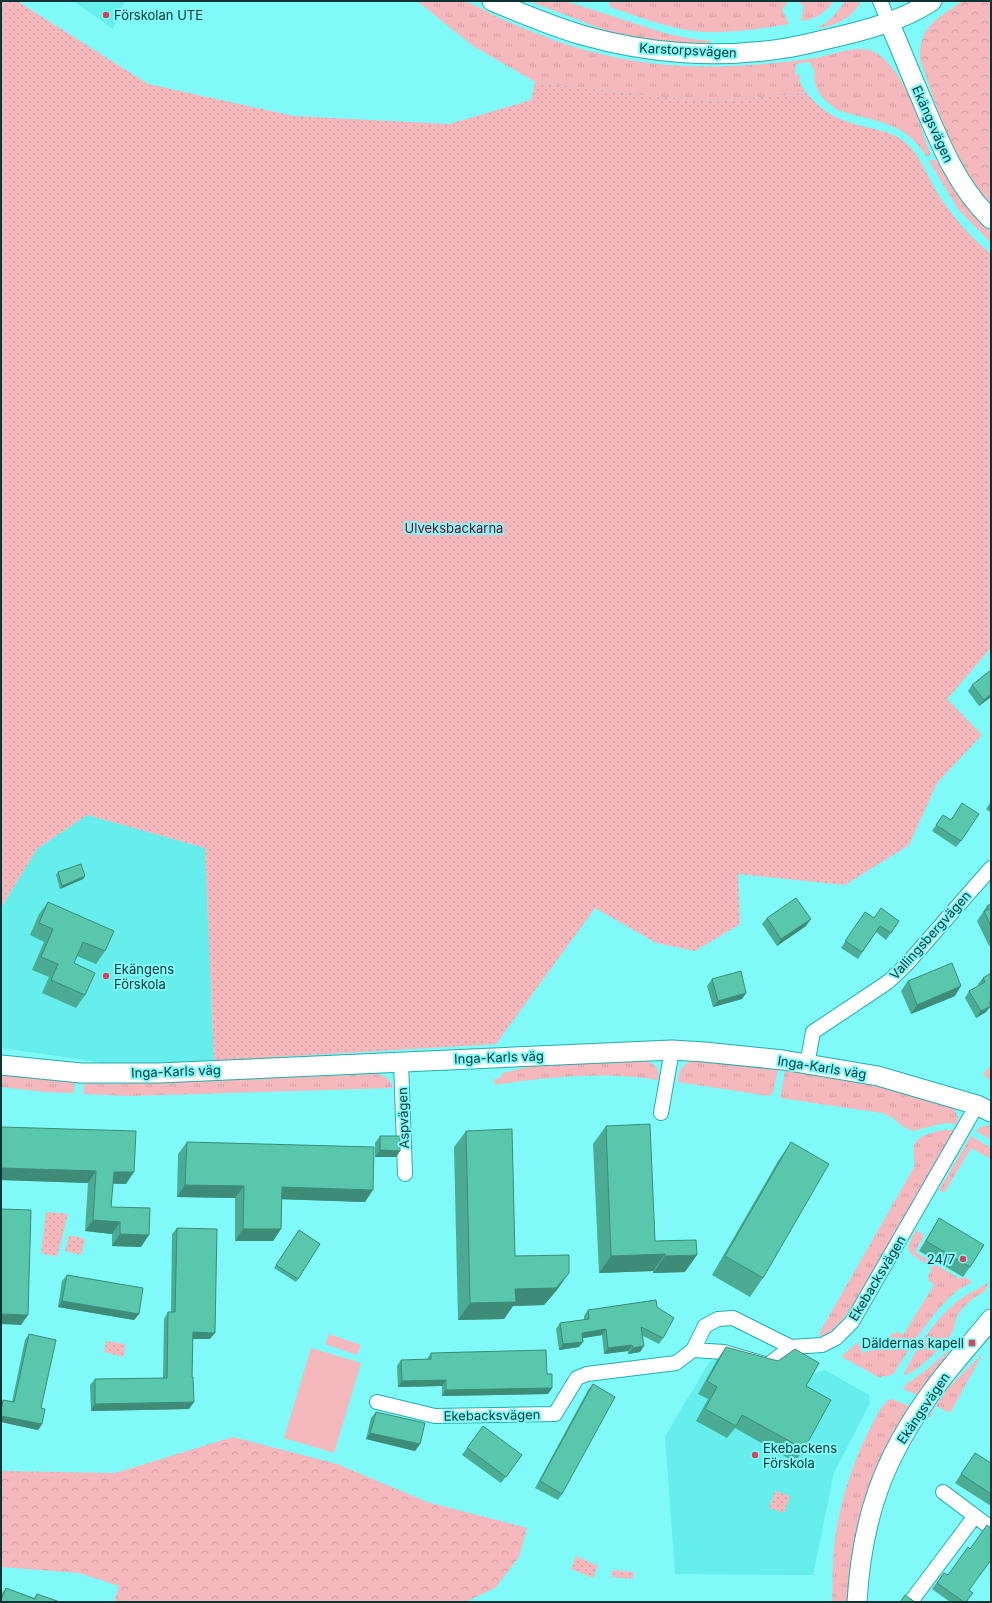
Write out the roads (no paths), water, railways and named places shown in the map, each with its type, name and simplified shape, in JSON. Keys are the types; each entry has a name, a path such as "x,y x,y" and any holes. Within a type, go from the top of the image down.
{"street":[{"name":"Karstorpsvägen","path":"492,1 582,35 634,48 703,54 728,54 787,48 854,34 889,22 932,1"},
{"path":"880,1 889,22"},
{"name":"Ekängsvägen","path":"889,22 937,136 951,165 971,197 991,219"},
{"name":"Vallingsbergvägen","path":"807,1064 813,1032 893,978 906,966 991,868"},
{"path":"662,1113 672,1050"},
{"name":"Inga-Karls väg","path":"1,1066 81,1073 151,1073 672,1050 782,1060 878,1076 984,1108"},
{"name":"Aspvägen","path":"402,1062 405,1174"},
{"name":"Ekebacksvägen","path":"378,1402 435,1416 555,1414 577,1378 587,1374 676,1363 693,1350 705,1326 718,1319 733,1318 791,1346 822,1345 836,1338 852,1322 984,1108"},
{"name":"Ekängsvägen","path":"857,1602 858,1576 864,1537 875,1496 887,1465 905,1430 933,1389 991,1319"},
{"path":"693,1350 724,1352 768,1365 791,1346"},
{"path":"943,1492 991,1528"},
{"path":"914,1602 912,1600 975,1516"}],"place":[{"name":"Förskolan UTE","path":"106,15"},
{"name":"Ekängens Förskola","path":"106,976"},
{"name":"24/7","path":"963,1259"},
{"name":"Däldernas kapell","path":"972,1343"},
{"name":"Ekebackens Förskola","path":"755,1455"}],"park label":[{"name":"Ulveksbackarna","path":"454,528"}]}
